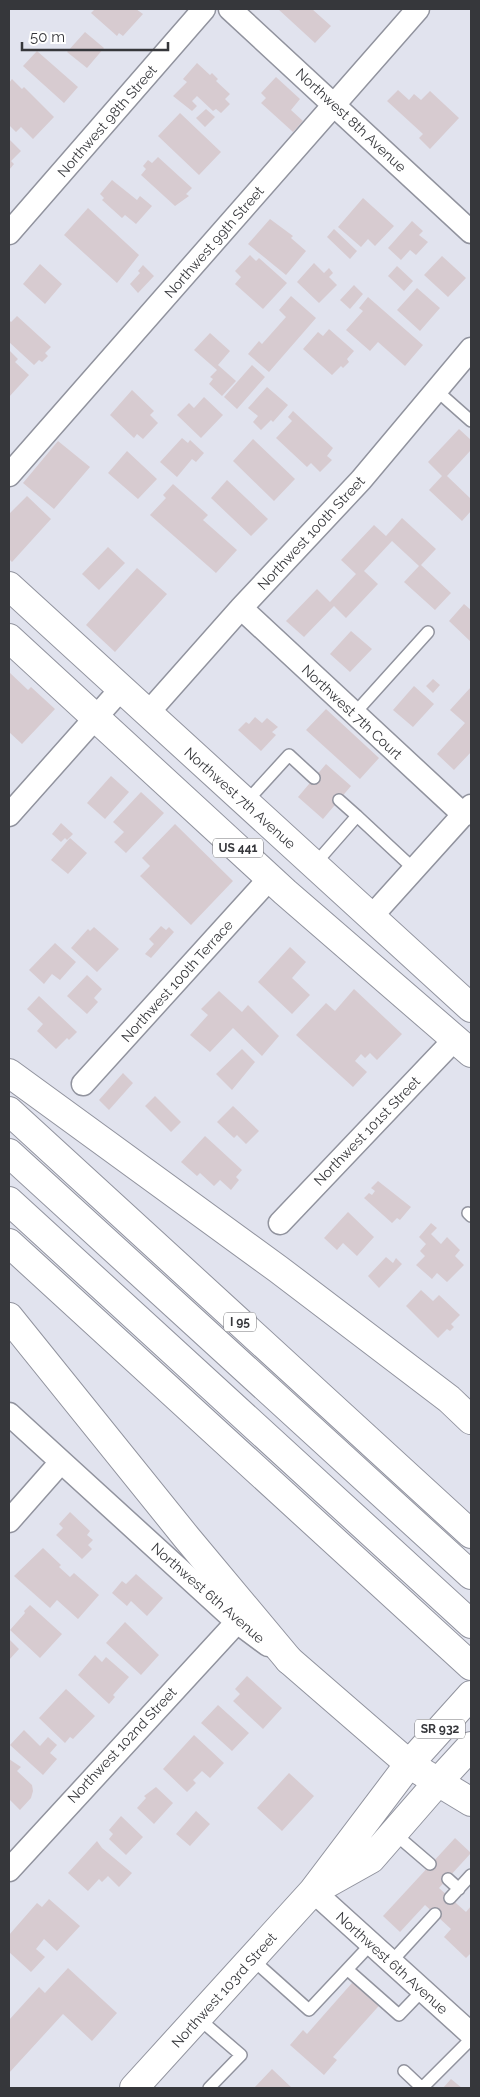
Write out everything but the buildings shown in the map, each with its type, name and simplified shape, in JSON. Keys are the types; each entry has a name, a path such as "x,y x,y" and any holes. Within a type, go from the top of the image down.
{"main road":[{"name":"Northwest 7th Avenue","path":"9,586 120,690 471,1008"},
{"name":"US 441","path":"9,638 270,878 466,1044"},
{"path":"212,824 252,834 336,911 372,917"},
{"path":"9,1073 286,1275 449,1399 471,1420"},
{"name":"I 95","path":"9,1111 471,1534"},
{"path":"9,1153 471,1575"},
{"path":"9,1201 461,1615"},
{"path":"9,1243 471,1666"},
{"path":"9,1317 180,1531 289,1660"},
{"name":"Northwest 6th Avenue","path":"289,1660 409,1764 471,1802"},
{"name":"Northwest 103rd Street","path":"134,2088 313,1891 409,1764 471,1695"},
{"name":"Northwest 103rd Street","path":"313,1891 371,1859 471,1746"}],"street":[{"name":"Northwest 98th Street","path":"9,232 204,9"},
{"name":"Northwest 8th Avenue","path":"230,9 471,232"},
{"name":"Northwest 99th Street","path":"9,475 418,9"},
{"name":"Northwest 100th Street","path":"148,714 241,608 361,480 471,348"},
{"name":"Northwest 7th Court","path":"241,608 354,714 467,810"},
{"path":"12,806 120,690"},
{"path":"372,917 467,810"},
{"name":"Northwest 100th Terrace","path":"84,1084 270,878"},
{"name":"Northwest 101st Street","path":"280,1223 466,1044"},
{"name":"Northwest 6th Avenue","path":"9,1414 237,1622 289,1660"},
{"path":"9,1521 61,1462"},
{"name":"Northwest 102nd Street","path":"9,1870 237,1622"},
{"name":"Northwest 6th Avenue","path":"313,1891 471,2034"}],"lane":[{"path":"436,390 471,420"},
{"path":"354,714 428,632"},
{"path":"245,804 289,755 314,778"},
{"path":"339,800 415,870"},
{"path":"314,865 357,816"},
{"path":"395,1834 430,1864"},
{"path":"450,1898 471,1875"},
{"path":"448,1879 459,1888"},
{"path":"392,1962 435,1914"},
{"path":"252,1959 309,2010 372,1944"},
{"path":"348,1970 399,2015 423,1990"},
{"path":"198,2018 241,2055 209,2088"},
{"path":"404,2071 422,2088 471,2039"}]}
